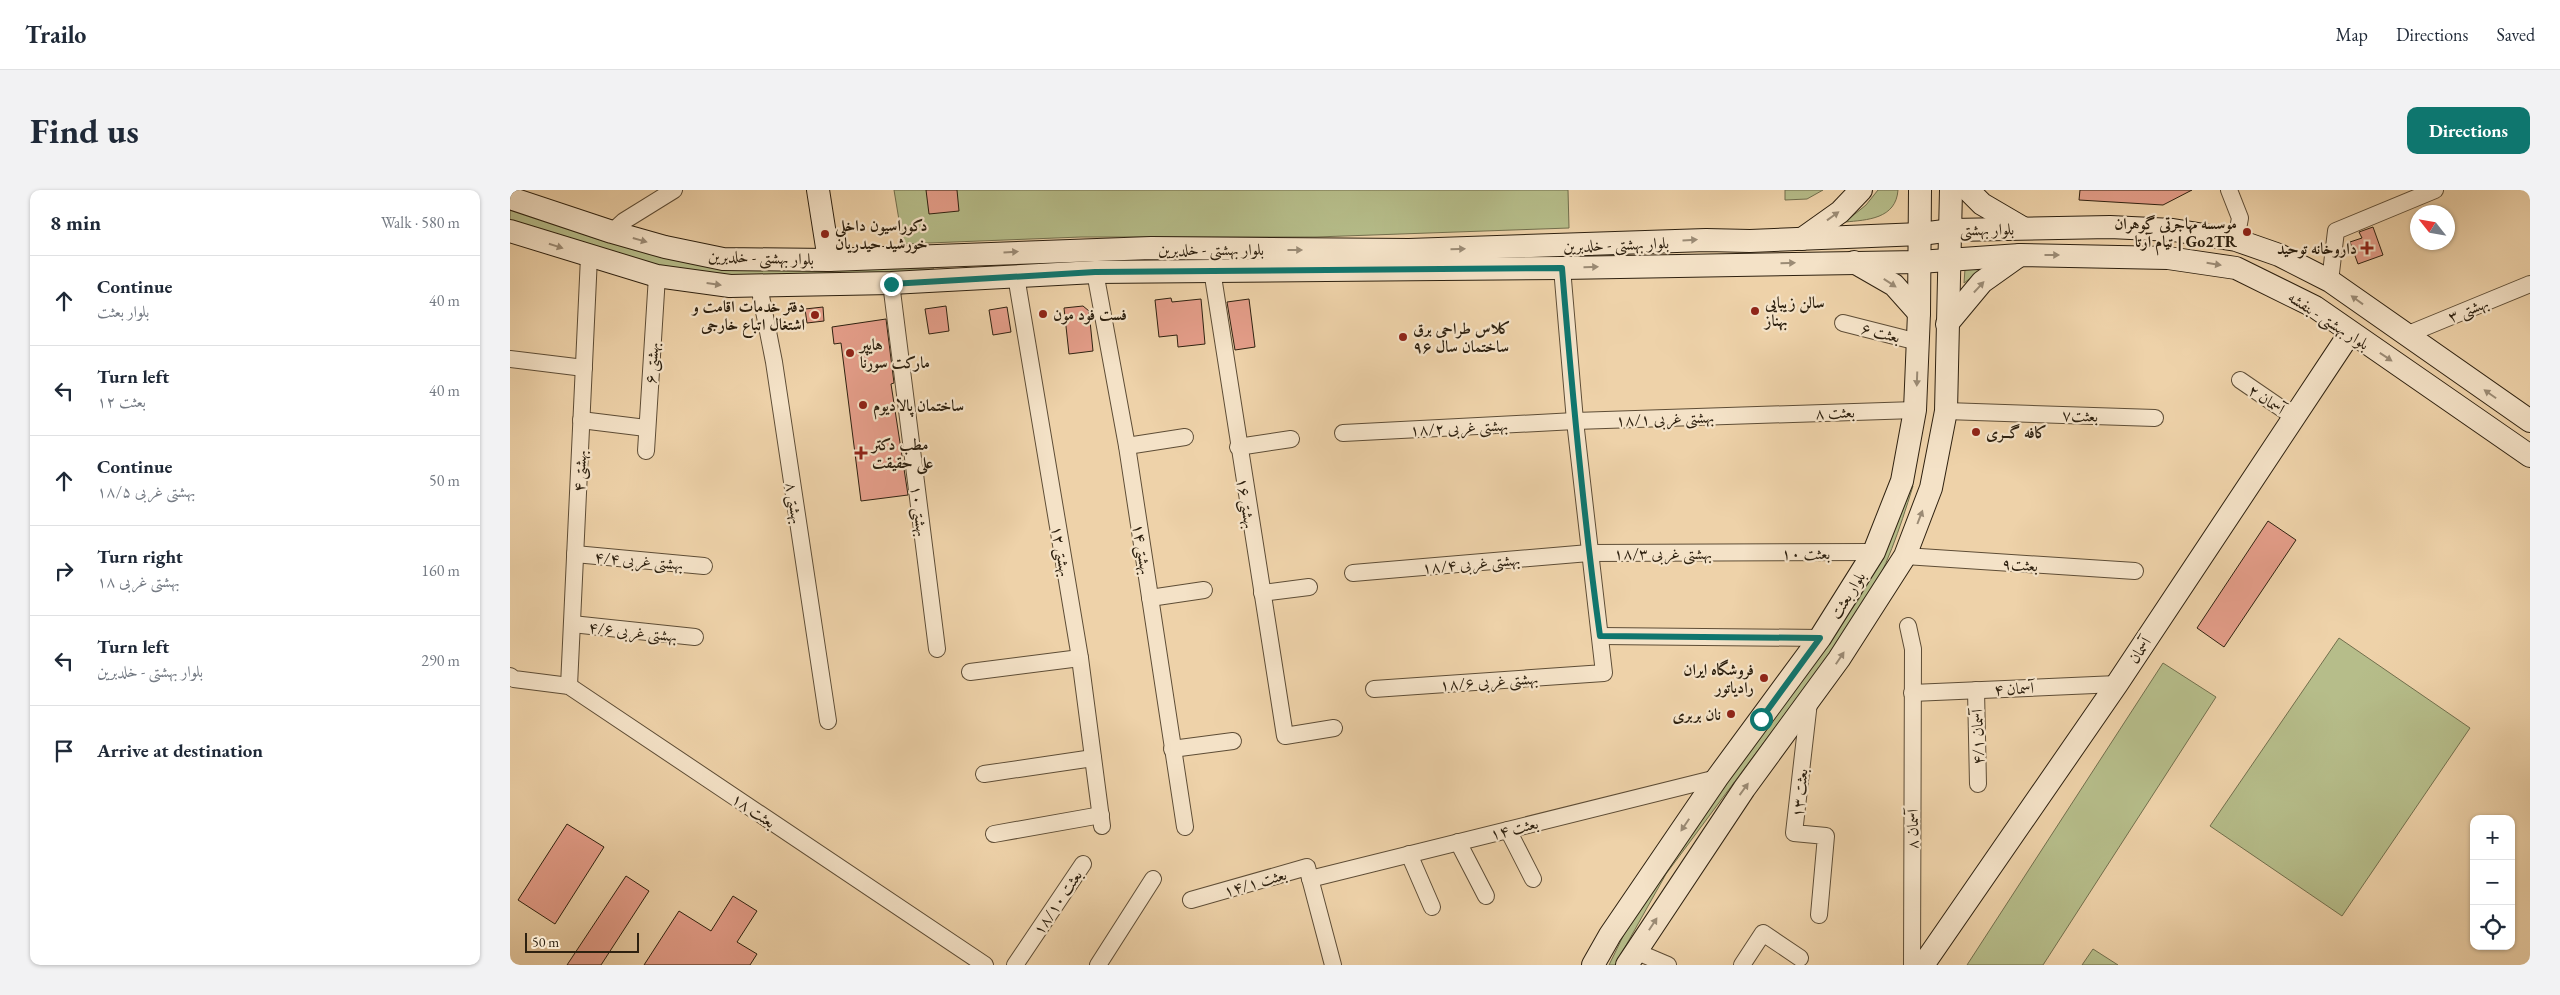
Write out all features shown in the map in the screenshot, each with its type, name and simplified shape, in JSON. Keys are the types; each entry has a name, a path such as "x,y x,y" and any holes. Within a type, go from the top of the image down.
{"main road":[{"path":"818,190 829,260"},
{"path":"1802,239 1840,212 1861,190"},
{"name":"بلوار بعثت","path":"1593,965 1610,935 1717,778 1820,638 1874,552 1903,476 1915,410 1920,313 1920,190"},
{"name":"بلوار بعثت","path":"1631,958 1744,790 1809,702 1905,556 1932,482 1946,411 1947,324 1952,230 1951,190"},
{"path":"1968,190 1982,204 2023,228"},
{"name":"بلوار بهشتی - خلدبرین","path":"510,198 612,232 665,247 717,258 829,260 1151,248 1409,250 1706,240 1750,241 1920,234"},
{"name":"بلوار بهشتی - بنفشه","path":"2023,228 2110,226 2173,230 2236,240 2279,255 2330,281 2406,335 2527,416"},
{"name":"بلوار بهشتی","path":"1920,234 1952,230 2023,228"},
{"name":"بلوار بهشتی - خلدبرین","path":"510,231 589,257 657,276 730,286 891,284 965,278 1095,272 1562,268 1853,262"},
{"path":"1750,241 1751,263"},
{"path":"962,254 965,278"},
{"path":"1947,324 1982,282 2020,255"},
{"name":"بلوار بهشتی - بنفشه","path":"1920,262 2020,255 2168,258 2236,268 2315,307 2530,456"},
{"path":"1853,262 1920,262"},
{"path":"1853,262 1894,285 1920,313"},
{"name":"آسمان","path":"1923,965 2116,684 2350,333"},
{"path":"1903,476 1932,482"},
{"path":"1610,935 1631,958"}],"street":[{"path":"612,232 624,220 674,190"},
{"path":"2229,190 2240,218 2236,240"},
{"path":"2330,281 2336,231 2435,190"},
{"name":"۴ بهشتی","path":"568,686 589,257"},
{"path":"1562,268 1575,421 1600,636 1820,638"},
{"name":"۱۶ بهشتی","path":"1212,270 1238,446 1285,736 1334,728"},
{"name":"۱۴ بهشتی","path":"1095,272 1127,446 1185,827"},
{"name":"۶ بهشتی","path":"646,451 657,276"},
{"name":"۱۲ بهشتی","path":"994,834 1102,821 1080,658 1016,276"},
{"name":"۱۰ بهشتی","path":"891,284 937,649"},
{"name":"بهشتی ۳","path":"2406,335 2530,284"},
{"name":"۸ بهشتی","path":"759,286 774,362 828,720"},
{"name":"۶ بعثت","path":"1843,323 1918,342"},
{"path":"510,359 584,368"},
{"name":"۲ آسمان","path":"2240,380 2294,417"},
{"name":"۸ بعثت","path":"1755,415 1915,410"},
{"name":"بعثت۷","path":"1946,411 2154,418"},
{"name":"بهشتی غربی ۱۸/۱","path":"1575,421 1755,415"},
{"path":"581,420 646,428"},
{"name":"بهشتی غربی ۱۸/۲","path":"1343,433 1575,421"},
{"path":"1127,446 1185,437"},
{"path":"1238,446 1291,438"},
{"name":"۱۰ بعثت","path":"1738,553 1874,552"},
{"name":"بهشتی غربی ۱۸/۳","path":"1589,553 1738,553"},
{"name":"بهشتی غربی ۱۸/۴","path":"1353,573 1589,553"},
{"name":"۴/۴ بهشتی غربی","path":"575,554 704,566"},
{"name":"بعثت۹","path":"1905,556 2135,571"},
{"path":"1262,593 1310,587"},
{"path":"1150,598 1204,590"},
{"name":"۴/۶ بهشتی غربی","path":"572,624 695,637"},
{"name":"۸ آسمان","path":"1908,626 1913,649 1912,965"},
{"name":"بهشتی غربی ۱۸/۶","path":"1374,689 1604,672 1600,636"},
{"path":"970,672 1080,658"},
{"name":"بعثت ۱۸","path":"512,680 568,686 985,965"},
{"name":"۴ آسمان","path":"1912,693 2116,684"},
{"name":"۴/۱ آسمان","path":"1976,690 1978,784"},
{"name":"۱۳ بعثت","path":"1809,702 1794,833 1826,836 1819,915"},
{"path":"1172,749 1233,741"},
{"path":"984,774 1093,758"},
{"name":"بعثت ۱۴","path":"1310,879 1717,778"},
{"path":"1508,830 1533,879"},
{"path":"1458,842 1486,896"},
{"path":"1409,854 1432,907"},
{"name":"۱۸/۱۰ بعثت","path":"1015,965 1083,864"},
{"name":"۱۴/۱ بعثت","path":"1191,900 1307,867 1310,879"},
{"path":"1098,965 1153,878"},
{"path":"1310,879 1333,965"},
{"path":"1742,965 1763,933 1800,958"},
{"path":"1631,958 1668,965"}],"green space":[{"path":"894,190 1568,190 1569,228 1316,237 1081,237 903,244"},
{"path":"1785,190 1823,190 1807,199 1785,200"},
{"path":"1878,190 1898,190 1892,207 1871,219 1845,222 1866,205"},
{"path":"510,206 786,268 934,269 877,277 697,280 510,221"},
{"path":"1965,269 1981,270 1964,283"},
{"path":"1909,483 1913,486 1897,534 1886,563 1863,609 1666,874 1615,965 1609,965 1628,926 1666,864 1859,599 1887,543"},
{"path":"2339,638 2470,728 2342,916 2210,826"},
{"path":"2163,663 2216,697 2043,965 1967,965"},
{"path":"2093,949 2118,965 2082,965"}],"building":[{"path":"926,190 957,190 959,211 929,214"},
{"path":"2080,190 2192,190 2163,205 2079,200"},
{"name":"داروخانه توحید","path":"2373,227 2383,255 2358,264 2350,242 2362,238 2359,232"},
{"path":"1171,298 1172,302 1201,299 1205,344 1178,347 1177,335 1159,337 1155,300"},
{"path":"1249,299 1255,347 1235,350 1227,302"},
{"path":"946,306 949,331 929,334 925,309"},
{"path":"1083,306 1089,311 1093,351 1069,354 1064,308"},
{"name":"دفتر خدمات اقامت و اشتغال اتباع خارجی","path":"823,307 824,321 807,323 805,309"},
{"path":"1007,307 1011,332 993,335 989,310"},
{"name":"ساختمان پالادیوم","path":"886,319 894,383 891,384 908,495 861,501 841,343 834,344 832,327"},
{"path":"2268,521 2296,540 2224,647 2197,628"},
{"path":"567,824 604,847 555,924 518,900"},
{"path":"626,876 649,891 601,965 567,965"},
{"path":"733,896 757,911 737,942 757,954 750,965 644,965 679,911 711,931"}],"place":[{"name":"موسسه مهاجرتی گوهران تیام آرتا | Go2TR","path":"2247,232"},
{"name":"دکوراسیون داخلی خورشید حیدریان","path":"825,234"},
{"name":"داروخانه توحید","path":"2367,248"},
{"name":"سالن زیبایی بهناز","path":"1755,311"},
{"name":"فست فود مون","path":"1043,314"},
{"name":"دفتر خدمات اقامت و اشتغال اتباع خارجی","path":"815,315"},
{"name":"کلاس طراحی برق ساختمان سال ۹۶","path":"1403,337"},
{"name":"هایپر مارکت سورنا","path":"850,353"},
{"name":"ساختمان پالادیوم","path":"863,405"},
{"name":"کافه گــری","path":"1976,432"},
{"name":"مطب دکتر علی حقیقت","path":"861,453"},
{"name":"فروشگاه ایران رادیاتور","path":"1764,678"},
{"name":"نان بربری","path":"1731,714"}],"route":[{"path":"891,284 1095,272 1562,268 1575,421 1600,636 1820,638 1761,719"}]}
